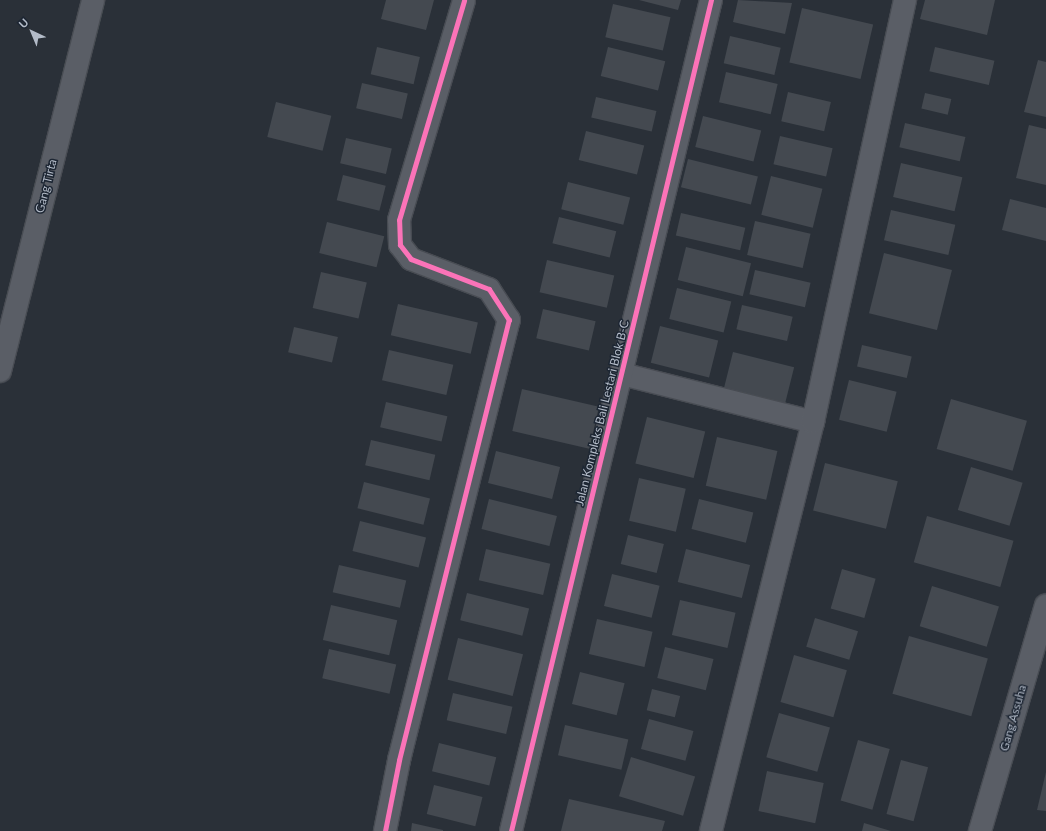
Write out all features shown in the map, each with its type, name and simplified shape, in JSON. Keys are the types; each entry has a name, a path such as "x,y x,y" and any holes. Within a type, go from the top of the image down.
{"street":[{"name":"Gang Tirta","path":"0,371 92,0"},
{"path":"385,831 399,760 509,320 489,289 411,259 400,245 399,220 464,0"},
{"name":"Jalan Kompleks Bali Lestari Blok B-C","path":"511,831 711,0"},
{"path":"711,831 813,422 905,0"},
{"path":"622,374 813,422"},
{"name":"Gang Assuha","path":"980,831 1046,606"}],"building":[{"path":"386,0 434,0 426,30 381,19"},
{"path":"639,0 681,0 678,10"},
{"path":"738,0 792,3 785,34 733,22"},
{"path":"925,0 995,0 987,35 920,19"},
{"path":"613,4 670,17 663,50 605,37"},
{"path":"802,8 873,24 861,79 789,63"},
{"path":"730,36 781,48 774,75 724,63"},
{"path":"377,47 420,57 414,84 371,74"},
{"path":"608,47 665,61 658,90 601,76"},
{"path":"935,47 994,61 989,85 929,71"},
{"path":"1038,60 1046,62 1046,117 1024,112"},
{"path":"726,72 778,84 771,114 719,102"},
{"path":"362,83 408,94 402,119 356,108"},
{"path":"788,92 831,102 824,131 781,121"},
{"path":"925,93 951,99 948,115 921,109"},
{"path":"596,97 656,111 652,131 591,117"},
{"path":"276,102 331,116 323,151 267,137"},
{"path":"703,116 761,131 753,162 695,147"},
{"path":"905,123 965,137 960,161 899,147"},
{"path":"1029,125 1046,129 1046,185 1016,178"},
{"path":"586,131 644,146 637,175 579,160"},
{"path":"780,136 833,148 826,176 773,164"},
{"path":"346,138 392,149 386,174 340,163"},
{"path":"688,159 758,176 751,205 681,187"},
{"path":"901,163 962,177 955,211 893,197"},
{"path":"343,175 386,186 379,211 337,200"},
{"path":"771,176 822,189 813,228 761,215"},
{"path":"568,182 630,197 623,225 561,209"},
{"path":"1010,199 1046,208 1046,241 1002,230"},
{"path":"891,210 955,225 948,255 884,240"},
{"path":"681,213 745,228 740,250 676,235"},
{"path":"559,217 616,231 610,257 552,243"},
{"path":"755,221 811,234 803,268 747,255"},
{"path":"327,222 384,236 377,267 319,253"},
{"path":"686,247 751,263 743,296 678,280"},
{"path":"884,253 952,270 937,330 869,313"},
{"path":"547,260 614,276 607,308 540,292"},
{"path":"755,270 811,283 805,307 749,294"},
{"path":"321,272 367,283 358,319 313,308"},
{"path":"677,288 731,302 724,333 669,319"},
{"path":"398,304 478,322 471,354 391,335"},
{"path":"742,305 793,317 787,341 736,329"},
{"path":"543,309 596,321 589,350 536,338"},
{"path":"660,326 718,341 709,377 651,363"},
{"path":"294,327 338,337 332,362 288,352"},
{"path":"862,345 912,356 907,378 857,366"},
{"path":"389,350 453,365 446,395 382,380"},
{"path":"733,352 794,367 785,404 724,389"},
{"path":"849,380 897,392 887,432 839,420"},
{"path":"522,389 599,407 589,449 512,431"},
{"path":"951,399 1027,421 1013,471 937,449"},
{"path":"386,402 447,416 442,442 380,427"},
{"path":"647,417 705,432 694,478 635,464"},
{"path":"717,437 777,451 766,500 706,486"},
{"path":"371,440 435,455 429,480 365,465"},
{"path":"496,451 560,467 552,499 488,483"},
{"path":"825,463 898,481 886,529 813,511"},
{"path":"971,467 1023,483 1009,526 958,510"},
{"path":"639,478 686,489 676,532 629,521"},
{"path":"364,482 430,498 423,525 357,508"},
{"path":"489,499 557,516 549,546 482,529"},
{"path":"699,499 753,513 746,543 692,529"},
{"path":"927,516 1014,541 1000,587 914,562"},
{"path":"360,521 426,537 418,568 353,551"},
{"path":"628,535 664,544 657,573 621,564"},
{"path":"486,549 550,564 543,595 479,580"},
{"path":"686,549 750,565 742,598 678,582"},
{"path":"339,565 406,581 400,608 333,592"},
{"path":"842,569 876,579 864,618 831,608"},
{"path":"612,574 660,586 652,618 604,606"},
{"path":"932,586 999,606 987,647 920,626"},
{"path":"467,593 529,608 522,636 460,620"},
{"path":"680,600 736,613 727,648 672,635"},
{"path":"331,605 397,620 389,655 323,640"},
{"path":"815,618 858,631 849,660 806,647"},
{"path":"597,619 653,632 644,667 589,654"},
{"path":"909,636 988,659 971,716 892,694"},
{"path":"458,638 523,654 513,696 448,680"},
{"path":"665,647 714,659 706,690 657,678"},
{"path":"329,649 396,665 389,694 322,678"},
{"path":"794,655 847,670 833,717 780,702"},
{"path":"580,672 625,683 617,715 572,704"},
{"path":"652,689 680,696 675,717 647,710"},
{"path":"453,693 512,707 506,734 447,720"},
{"path":"779,713 830,728 817,772 766,757"},
{"path":"649,719 693,731 685,761 641,749"},
{"path":"565,725 628,740 621,770 558,755"},
{"path":"858,740 890,749 872,810 841,801"},
{"path":"439,743 496,757 489,785 432,771"},
{"path":"631,757 695,777 683,816 619,796"},
{"path":"901,760 928,767 914,821 887,814"},
{"path":"767,771 824,783 815,823 758,811"},
{"path":"1046,772 1046,811 1037,810"},
{"path":"434,785 483,797 475,826 427,814"},
{"path":"569,799 665,821 662,831 561,831"},
{"path":"412,823 443,830 443,831 411,831"},
{"path":"864,823 891,831 862,831"}],"cycle path":[{"path":"385,831 399,760 509,320 489,289 411,259 400,245 399,220 464,0"},
{"path":"511,831 711,0"}]}
